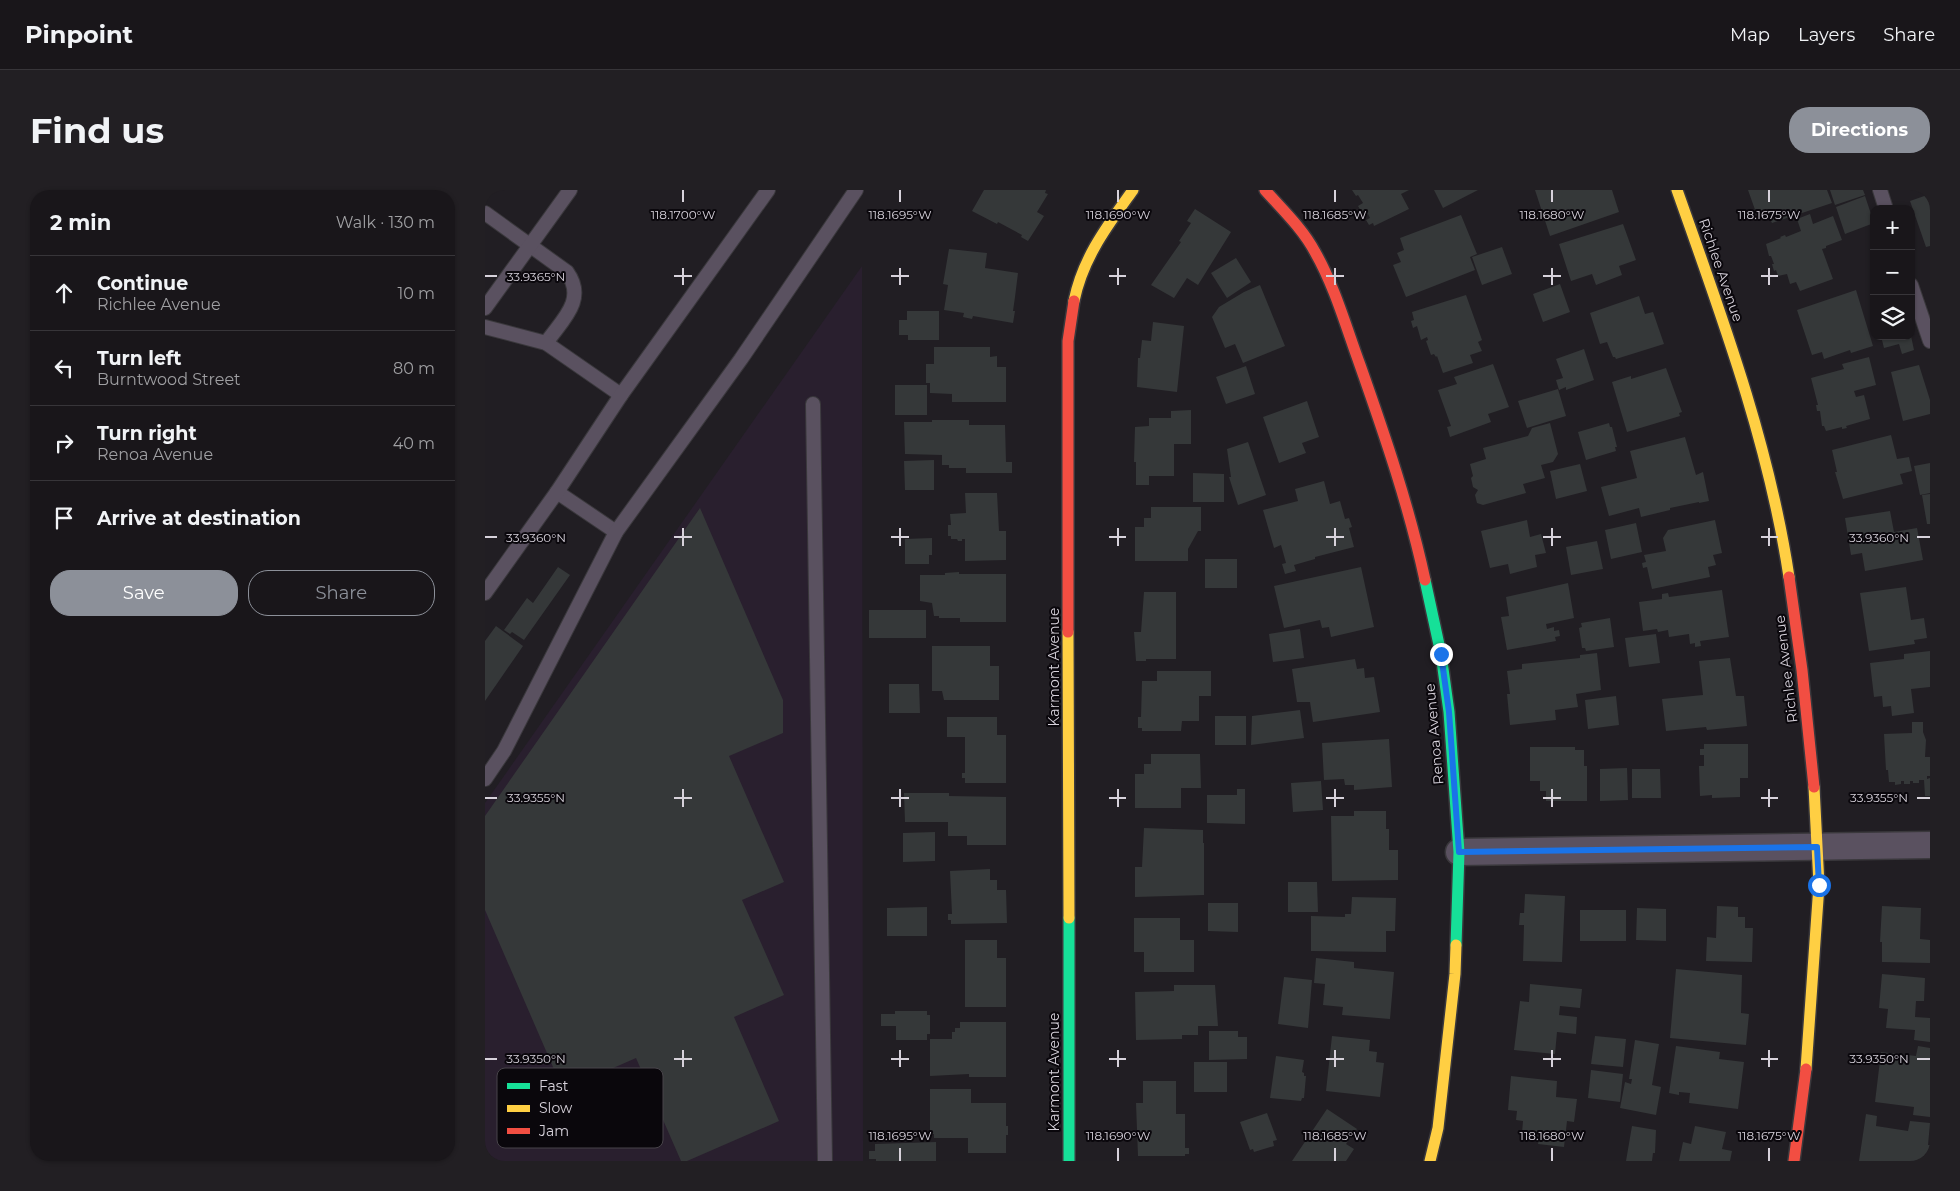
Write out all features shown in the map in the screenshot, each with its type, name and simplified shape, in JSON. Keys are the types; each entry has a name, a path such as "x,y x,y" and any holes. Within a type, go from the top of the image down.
{"street":[{"name":"Karmont Avenue","path":"1069,1161 1069,341 1071,314 1084,266 1096,242 1133,190"},
{"name":"Renoa Avenue","path":"1265,190 1298,227 1315,251 1325,273 1393,460 1415,534 1441,654 1449,712 1459,852 1455,974 1438,1128 1430,1161"},
{"name":"Richlee Avenue","path":"1677,190 1753,414 1765,456 1783,531 1803,670 1816,812 1819,885 1812,1001 1804,1088 1794,1161"},
{"path":"1459,852 1930,845"}],"lane":[{"path":"485,308 570,190"},
{"path":"485,593 557,492 621,395 768,190"},
{"path":"485,779 504,751 617,532 741,359 856,190"},
{"path":"1880,190 1885,205"},
{"path":"485,213 567,272 575,287 573,306 546,343"},
{"path":"1914,295 1930,341"},
{"path":"485,327 546,343 621,395"},
{"path":"813,404 825,1161"},
{"path":"557,492 617,532"}],"shaded area":[{"path":"862,266 863,1161 485,1161 485,803"}],"building":[{"path":"984,190 1046,190 1045,193 1048,194 1037,212 1044,216 1028,241 1021,237 1022,235 998,222 997,224 972,211"},
{"path":"1352,190 1409,190 1401,194 1409,209 1374,226 1373,223 1369,225 1366,220 1370,218 1368,214 1364,216 1358,206 1363,203"},
{"path":"1434,190 1478,190 1443,208"},
{"path":"1535,190 1612,190 1619,212 1550,236"},
{"path":"1748,190 1827,190 1832,203 1772,223 1769,217 1759,221"},
{"path":"1830,190 1863,190 1865,195 1835,205"},
{"path":"1930,194 1930,246 1926,247 1915,215 1915,205 1911,205 1910,201"},
{"path":"1865,196 1870,211 1870,225 1845,234 1836,207"},
{"path":"1195,209 1231,232 1198,285 1187,278 1174,298 1151,285 1181,242 1179,241 1191,223 1187,221"},
{"path":"1810,214 1813,224 1833,216 1842,240 1822,249 1833,279 1800,291 1796,282 1790,284 1787,274 1778,276 1776,270 1774,271 1772,264 1774,264 1771,256 1769,256 1766,244 1785,235 1786,237 1801,231 1797,219"},
{"path":"1461,215 1477,254 1470,257 1475,270 1406,297 1393,265 1401,262 1397,253 1404,250 1400,238"},
{"path":"1623,224 1636,260 1619,266 1622,275 1596,285 1592,274 1571,281 1559,244"},
{"path":"1502,247 1512,274 1482,285 1472,257"},
{"path":"949,249 987,253 985,268 1018,273 1013,323 973,316 972,319 963,317 964,313 944,310 948,285 943,284"},
{"path":"1236,258 1251,282 1227,298 1211,273"},
{"path":"1560,284 1570,312 1543,322 1533,294"},
{"path":"1260,285 1285,346 1243,363 1235,344 1225,348 1212,317 1219,307"},
{"path":"1856,290 1873,346 1851,353 1850,350 1824,359 1822,352 1812,355 1797,310"},
{"path":"1466,295 1482,340 1478,342 1482,351 1470,355 1473,363 1443,373 1437,356 1431,355 1426,341 1428,340 1427,337 1421,340 1417,326 1413,328 1411,321 1414,320 1412,312"},
{"path":"1639,296 1645,314 1653,312 1664,344 1616,359 1613,357 1607,342 1600,344 1590,313"},
{"path":"907,311 939,311 939,340 908,340 908,335 899,335 899,320 907,320"},
{"path":"1153,322 1184,326 1177,392 1137,387 1138,358 1140,358 1142,340 1151,341"},
{"path":"1882,340 1912,340 1914,350 1902,354 1899,344 1884,348"},
{"path":"934,347 990,347 990,357 997,356 997,367 1006,367 1006,402 952,402 952,394 930,393 930,383 926,383 926,364 934,364"},
{"path":"1584,349 1594,380 1566,390 1566,387 1559,390 1556,380 1563,378 1556,359"},
{"path":"1869,357 1876,385 1854,391 1856,397 1864,395 1870,419 1846,426 1847,428 1842,429 1842,427 1826,431 1824,426 1822,426 1820,411 1817,411 1816,405 1818,405 1811,378 1844,369 1842,364"},
{"path":"1493,364 1509,407 1488,414 1491,422 1450,437 1447,427 1451,426 1438,390 1457,384 1454,377"},
{"path":"1919,365 1930,400 1930,414 1903,421 1891,372"},
{"path":"1246,366 1255,394 1226,404 1216,377"},
{"path":"1666,368 1682,412 1679,413 1680,416 1627,432 1612,382 1631,376 1631,379"},
{"path":"895,385 927,385 927,415 895,415"},
{"path":"1558,389 1566,416 1527,428 1518,401"},
{"path":"1307,401 1319,437 1302,443 1306,453 1279,463 1263,417"},
{"path":"1191,410 1191,444 1174,444 1174,476 1149,476 1149,485 1136,485 1136,462 1134,462 1135,427 1149,426 1149,418 1171,418 1171,411"},
{"path":"932,420 969,420 969,425 1005,425 1006,462 1012,462 1012,473 966,473 966,468 949,468 949,465 942,465 942,455 905,454 904,422 932,422"},
{"path":"1550,423 1558,454 1553,462 1541,465 1545,478 1523,484 1526,493 1483,505 1477,503 1475,495 1478,490 1473,487 1470,464 1486,459 1483,448 1528,436 1532,428"},
{"path":"1609,423 1610,427 1612,427 1617,447 1615,447 1616,451 1586,460 1578,432"},
{"path":"1891,435 1897,459 1909,457 1912,471 1900,474 1903,484 1843,499 1835,472 1837,472 1832,450"},
{"path":"1685,437 1696,475 1703,472 1709,501 1670,508 1670,510 1641,517 1639,508 1609,516 1601,487 1637,478 1630,451"},
{"path":"1248,442 1266,495 1238,505 1229,477 1231,477 1227,449"},
{"path":"934,460 934,490 905,490 904,461"},
{"path":"1930,463 1930,493 1920,495 1914,466"},
{"path":"1580,464 1587,491 1556,499 1550,471"},
{"path":"1193,473 1224,474 1224,502 1193,502"},
{"path":"1324,481 1330,504 1340,501 1345,519 1349,518 1352,527 1349,528 1354,547 1315,557 1315,559 1294,565 1296,571 1285,574 1282,564 1286,563 1281,545 1274,548 1263,510 1298,501 1295,489"},
{"path":"965,493 997,493 999,531 1006,531 1006,560 965,561 965,539 958,541 948,536 948,525 951,525 950,514 966,513"},
{"path":"1930,494 1930,524 1927,524 1922,495"},
{"path":"1151,507 1201,507 1201,531 1198,531 1188,549 1188,561 1135,561 1135,527 1144,527 1144,518 1151,518"},
{"path":"700,508 783,700 783,733 729,756 784,882 742,900 784,995 734,1017 779,1121 687,1161 681,1161 663,1120 663,1068 640,1068 636,1058 613,1068 553,1068 485,910 485,816"},
{"path":"1890,511 1894,532 1917,528 1923,560 1865,571 1862,553 1851,555 1845,518"},
{"path":"1527,520 1530,537 1541,534 1546,553 1535,555 1537,567 1510,574 1508,564 1490,568 1481,531"},
{"path":"1715,520 1722,553 1713,555 1716,565 1708,567 1710,577 1652,589 1647,567 1643,568 1642,563 1646,562 1644,555 1666,551 1663,538 1668,530"},
{"path":"1636,523 1642,552 1611,559 1605,530"},
{"path":"932,538 932,555 929,555 929,564 905,564 905,539"},
{"path":"1597,541 1603,569 1571,575 1566,547"},
{"path":"1205,559 1237,559 1237,588 1205,588"},
{"path":"558,567 570,575 524,640 512,632 510,634 504,630 527,598 533,603"},
{"path":"1361,567 1374,627 1331,637 1329,627 1322,628 1320,620 1284,628 1274,586"},
{"path":"959,572 959,574 1006,574 1006,622 960,622 960,618 939,618 939,616 934,616 932,603 920,601 920,575 945,575 945,573"},
{"path":"1568,583 1574,618 1546,624 1547,629 1554,627 1554,631 1559,630 1560,636 1555,637 1556,641 1507,650 1501,617 1509,616 1506,597"},
{"path":"1906,587 1911,620 1924,618 1927,638 1914,640 1915,644 1869,651 1860,593"},
{"path":"1722,590 1729,637 1700,641 1701,646 1695,647 1695,643 1690,644 1689,634 1669,637 1668,630 1658,632 1657,629 1643,631 1639,602 1662,599 1662,594 1668,593 1669,597"},
{"path":"1144,592 1176,592 1176,659 1136,661 1134,632 1141,632"},
{"path":"869,610 926,610 926,638 869,638"},
{"path":"1610,618 1614,647 1586,651 1585,648 1582,648 1579,628 1582,627 1581,623"},
{"path":"496,626 523,646 485,701 485,641"},
{"path":"1300,629 1304,658 1273,662 1269,634"},
{"path":"1656,634 1660,663 1629,667 1625,638"},
{"path":"932,646 990,646 990,666 999,666 999,700 944,700 942,691 932,691"},
{"path":"1930,651 1930,687 1911,689 1914,713 1892,716 1891,706 1883,707 1882,696 1874,697 1870,663 1904,659 1904,654"},
{"path":"1597,653 1601,690 1576,694 1578,707 1555,710 1556,720 1510,725 1507,694 1510,694 1507,671 1522,669 1522,664 1580,658 1580,655"},
{"path":"1730,658 1736,696 1744,696 1747,726 1707,730 1706,727 1666,731 1662,699 1703,695 1699,661"},
{"path":"1355,659 1357,669 1364,668 1365,678 1374,677 1380,712 1313,722 1310,702 1297,702 1292,669"},
{"path":"1157,671 1211,671 1211,696 1199,696 1199,721 1182,721 1181,731 1142,731 1142,728 1138,728 1138,717 1141,717 1142,681 1157,681"},
{"path":"889,684 919,684 920,713 889,713"},
{"path":"1616,696 1619,725 1588,729 1585,700"},
{"path":"1300,710 1304,738 1251,745 1252,716"},
{"path":"1215,716 1246,716 1246,745 1215,745"},
{"path":"947,717 997,717 997,735 1006,735 1006,783 965,783 962,773 965,773 965,737 947,737"},
{"path":"1912,722 1923,722 1923,732 1926,740 1925,757 1930,757 1930,776 1927,776 1927,779 1930,778 1930,796 1925,796 1924,780 1919,780 1919,783 1910,781 1910,784 1904,784 1904,781 1901,781 1901,784 1895,785 1895,782 1889,782 1888,770 1886,770 1884,734 1912,733"},
{"path":"1389,739 1392,787 1354,790 1354,785 1345,785 1344,779 1324,780 1322,743"},
{"path":"1704,744 1748,744 1748,778 1740,778 1740,797 1712,798 1712,795 1700,796 1699,766 1704,766 1704,755 1700,755 1700,749 1704,749"},
{"path":"1530,747 1575,747 1575,750 1584,750 1584,766 1587,766 1587,801 1546,801 1546,791 1540,791 1540,781 1530,781"},
{"path":"1151,754 1200,754 1201,788 1181,788 1181,808 1135,808 1135,774 1144,774 1144,764 1151,764"},
{"path":"1627,768 1628,800 1600,801 1600,769"},
{"path":"1632,769 1660,769 1661,798 1632,798"},
{"path":"1321,781 1323,810 1293,812 1291,783"},
{"path":"1237,789 1245,789 1245,824 1207,823 1207,795 1237,795"},
{"path":"904,793 949,793 949,796 1006,797 1006,845 967,845 967,836 948,836 948,822 905,822"},
{"path":"1354,811 1386,811 1386,829 1389,829 1389,850 1398,850 1398,880 1332,881 1331,816 1354,816"},
{"path":"1144,828 1203,830 1204,895 1135,897 1135,867 1142,867"},
{"path":"935,832 935,861 903,862 903,833"},
{"path":"990,869 990,880 997,880 997,890 1006,890 1007,923 951,924 951,920 948,920 948,914 952,914 950,871"},
{"path":"1288,882 1317,882 1318,912 1288,912"},
{"path":"1525,894 1565,896 1562,962 1523,961 1524,925 1519,925 1520,913 1524,913"},
{"path":"1352,897 1396,898 1395,931 1386,931 1386,952 1311,951 1311,916 1345,917 1345,914 1351,914"},
{"path":"1208,903 1238,903 1238,932 1208,931"},
{"path":"1717,906 1738,907 1738,917 1745,917 1745,928 1753,928 1752,962 1706,961 1707,937 1716,938"},
{"path":"1882,906 1921,908 1920,939 1930,940 1930,963 1882,962 1882,942 1880,942"},
{"path":"927,907 927,936 887,936 887,908"},
{"path":"1637,908 1666,909 1666,941 1636,940"},
{"path":"1580,910 1626,910 1626,941 1580,941"},
{"path":"1134,918 1180,918 1180,940 1194,940 1194,972 1144,972 1144,952 1134,952"},
{"path":"965,940 997,940 997,958 1006,958 1006,1007 965,1007"},
{"path":"1316,958 1354,962 1354,968 1394,972 1390,1019 1342,1015 1343,1007 1323,1005 1325,984 1314,983"},
{"path":"1676,969 1742,975 1741,1013 1749,1014 1746,1045 1670,1038"},
{"path":"1882,974 1925,978 1924,1001 1916,1001 1915,1017 1930,1018 1930,1042 1914,1040 1915,1030 1886,1028 1888,1009 1879,1008"},
{"path":"1284,977 1312,980 1308,1028 1278,1024"},
{"path":"1530,984 1582,989 1580,1008 1560,1006 1559,1015 1577,1017 1576,1034 1557,1032 1555,1054 1514,1050 1520,1001 1529,1002"},
{"path":"1174,985 1215,985 1218,1026 1198,1026 1198,1035 1182,1035 1182,1039 1136,1040 1135,992 1174,991"},
{"path":"895,1011 927,1011 927,1015 930,1015 930,1034 927,1034 927,1040 896,1040 896,1026 881,1026 881,1014 895,1014"},
{"path":"960,1022 1006,1022 1006,1077 969,1077 969,1074 930,1076 930,1039 952,1039 952,1032 955,1032 955,1028 960,1028"},
{"path":"1209,1031 1238,1031 1238,1037 1247,1037 1247,1059 1209,1060"},
{"path":"1332,1036 1370,1040 1369,1051 1377,1052 1376,1062 1384,1063 1380,1097 1326,1091"},
{"path":"1595,1036 1626,1039 1623,1067 1591,1064"},
{"path":"1635,1040 1659,1044 1652,1085 1661,1087 1656,1115 1620,1108 1625,1082 1631,1084 1632,1079 1629,1079"},
{"path":"1676,1046 1720,1052 1719,1059 1744,1062 1738,1109 1689,1103 1690,1093 1679,1092 1679,1095 1669,1093"},
{"path":"1918,1046 1930,1048 1930,1117 1913,1115 1914,1107 1875,1102 1881,1052 1916,1056"},
{"path":"1276,1056 1304,1060 1302,1072 1306,1076 1304,1098 1301,1101 1270,1098"},
{"path":"1194,1062 1227,1062 1227,1092 1194,1092"},
{"path":"1591,1070 1623,1074 1620,1102 1588,1098"},
{"path":"1511,1076 1557,1081 1556,1097 1577,1099 1574,1122 1567,1121 1564,1147 1538,1144 1540,1134 1522,1133 1523,1121 1516,1120 1517,1111 1508,1110"},
{"path":"1143,1081 1176,1081 1176,1114 1185,1114 1185,1148 1189,1148 1189,1154 1185,1154 1185,1156 1138,1156 1136,1103 1143,1103"},
{"path":"930,1089 971,1089 971,1103 1006,1103 1008,1135 1006,1135 1006,1153 968,1153 968,1138 934,1138 934,1134 930,1134"},
{"path":"1327,1109 1357,1129 1346,1144 1354,1149 1346,1161 1292,1161"},
{"path":"1267,1113 1277,1140 1273,1141 1274,1146 1254,1152 1253,1149 1250,1150 1240,1122"},
{"path":"1866,1114 1877,1116 1876,1126 1908,1131 1910,1121 1930,1123 1928,1145 1930,1145 1930,1161 1859,1161"},
{"path":"1632,1126 1656,1130 1655,1153 1653,1153 1652,1161 1626,1161"},
{"path":"1695,1126 1726,1132 1722,1149 1732,1151 1730,1161 1679,1161 1683,1142 1691,1144"},
{"path":"936,1142 936,1161 876,1161 876,1159 869,1159 869,1151 875,1151 875,1144"}],"traffic: fast":[{"path":"1425,580 1441,654 1449,712 1459,852 1456,945"},
{"path":"1069,918 1069,1161"}],"traffic: slow":[{"path":"1074,301 1083,270 1097,242 1133,190"},
{"path":"1677,190 1711,285 1757,430 1780,527 1789,577"},
{"path":"1068,632 1069,918"},
{"path":"1806,1069 1819,885 1814,787"},
{"path":"1430,1161 1438,1128 1455,974 1456,945"}],"traffic: jam":[{"path":"1265,190 1305,235 1322,265 1334,293 1396,471 1412,525 1425,580"},
{"path":"1068,632 1068,341 1074,301"},
{"path":"1789,577 1802,670 1814,787"},
{"path":"1794,1161 1806,1069"}],"route":[{"path":"1441,654 1449,712 1459,852 1817,847 1819,885"}]}
